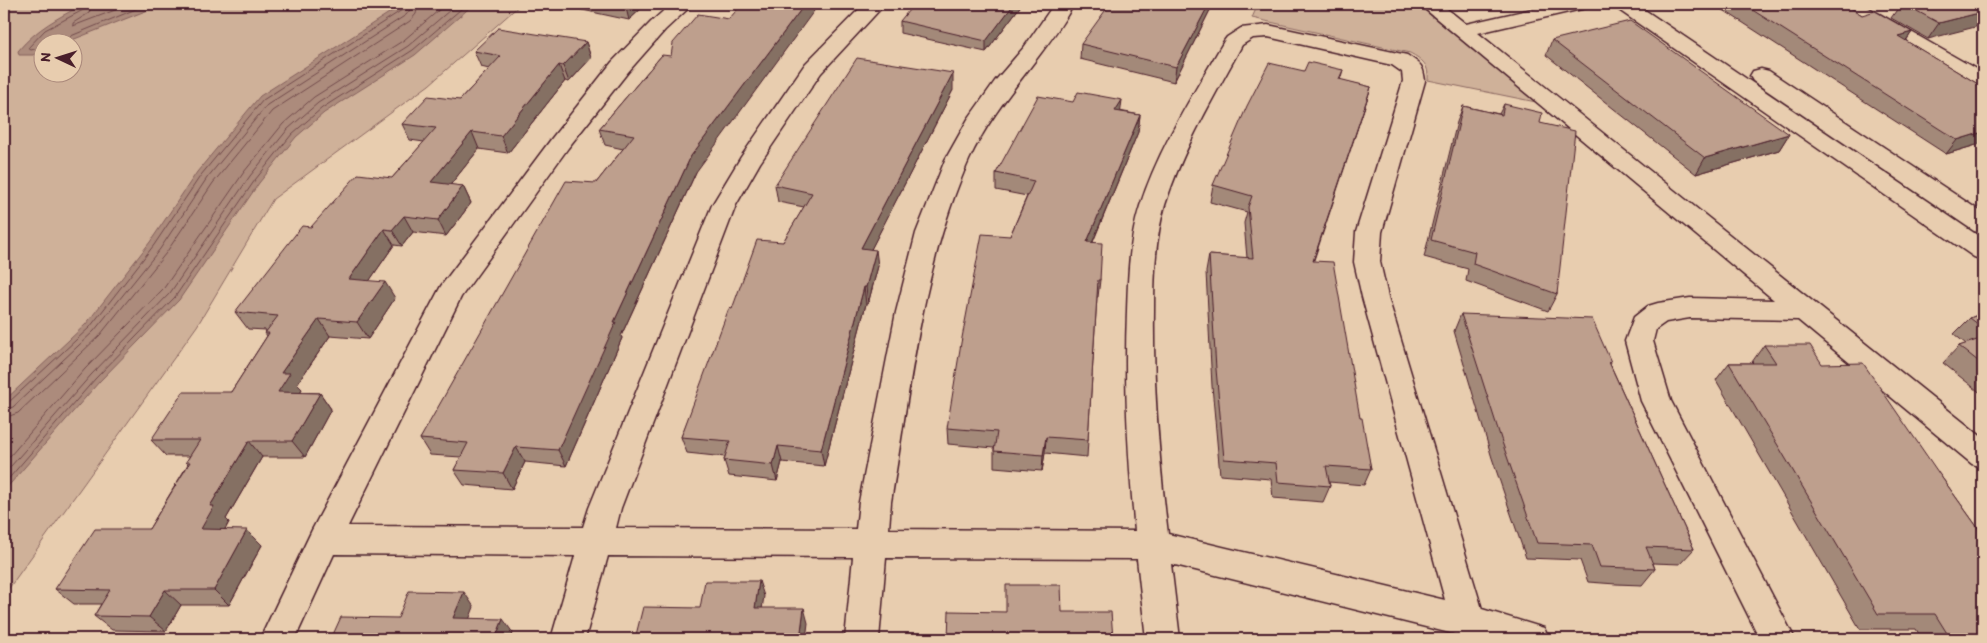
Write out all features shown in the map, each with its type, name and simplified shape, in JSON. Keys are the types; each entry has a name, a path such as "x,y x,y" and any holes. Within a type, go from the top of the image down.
{"street":[{"path":"276,639 324,540 450,293 560,143 620,67 658,26 683,4"},
{"path":"568,639 605,508 724,205 750,162 813,69 875,4"},
{"path":"862,639 875,502 910,312 929,233 957,160 979,119 1033,50 1064,4"},
{"path":"1429,4 1983,455"},
{"path":"1462,31 1579,4"},
{"path":"1623,4 1983,251"},
{"path":"1654,4 1983,225"},
{"path":"1848,4 1983,82"},
{"path":"1164,639 1144,472 1139,379 1142,259 1152,208 1168,164 1234,41 1248,32 1268,31 1399,60 1413,70 1414,81 1369,232 1367,262 1380,316 1470,630"},
{"path":"1778,639 1656,402 1639,341 1644,324 1658,313 1690,308 1805,310"},
{"path":"324,540 1152,545 1470,630 1532,639"}],"shaded area":[{"path":"4,4 521,4 429,85 273,199 197,326 4,595"},
{"path":"1258,4 1417,4 1536,102 1428,80 1424,64 1410,53 1252,18"}],"water":[{"path":"84,4 163,4 82,36 82,32 38,32"},
{"path":"403,4 474,4 415,55 324,113 296,137 259,183 179,300 99,382 4,491 4,401 86,324 150,242 197,172 260,96"},
{"path":"32,37 32,55 19,55 18,51"}],"building":[{"path":"742,4 805,4 691,156 614,322 616,322 558,450 516,447 503,473 454,470 468,443 420,439 566,181 596,183 634,135 599,129 662,55 671,56 673,43 698,14 729,19"},
{"path":"914,4 1014,4 986,41 900,21"},
{"path":"1110,4 1209,4 1176,67 1081,44"},
{"path":"1743,4 1844,4 1862,15 1875,11 1912,32 1898,36 1983,87 1983,132 1957,140"},
{"path":"1904,4 1983,4 1983,12 1939,23"},
{"path":"1630,21 1789,134 1705,158 1552,40"},
{"path":"498,28 586,42 563,66 559,65 501,136 472,132 431,182 463,186 438,220 404,216 392,230 384,229 349,279 385,282 357,322 319,319 281,373 290,373 278,392 320,393 292,441 249,441 210,506 214,506 201,529 247,530 214,590 165,590 149,617 94,616 110,590 55,589 95,529 149,529 190,462 186,462 200,440 151,440 183,392 231,392 269,333 265,333 278,316 235,312 302,226 311,227 358,174 392,178 436,128 402,124 428,96 460,100 501,56 474,51"},
{"path":"857,58 953,73 861,248 876,250 866,287 864,287 821,450 778,446 773,465 724,460 730,441 681,437 729,308 732,309 757,240 783,242 812,193 775,185"},
{"path":"1308,62 1343,70 1339,79 1371,87 1313,261 1333,262 1360,418 1362,418 1371,469 1326,466 1330,486 1278,482 1276,463 1224,459 1209,255 1253,258 1248,207 1252,196 1213,185 1247,106 1269,63 1304,71"},
{"path":"1078,92 1122,100 1115,111 1140,115 1087,242 1102,243 1088,440 1046,437 1043,455 994,451 997,432 947,428 982,234 1010,236 1034,181 996,173 1038,96 1073,102"},
{"path":"1504,104 1542,113 1540,123 1575,131 1557,294 1473,264 1475,252 1431,240 1463,106 1502,115"},
{"path":"1983,313 1983,328 1970,318"},
{"path":"1461,314 1592,319 1611,362 1609,362 1694,549 1646,547 1655,569 1600,567 1592,545 1537,543"},
{"path":"1983,338 1983,365 1959,346"},
{"path":"1764,345 1810,345 1822,364 1863,363 1983,535 1983,639 1950,638 1935,614 1878,614 1729,363 1776,363"},
{"path":"705,581 759,581 755,608 804,608 800,639 635,639 643,607 700,608"},
{"path":"1006,585 1061,585 1062,612 1111,612 1113,639 948,639 949,611 1006,612"},
{"path":"409,591 464,592 453,618 503,619 495,639 331,639 341,617 398,618"}]}
